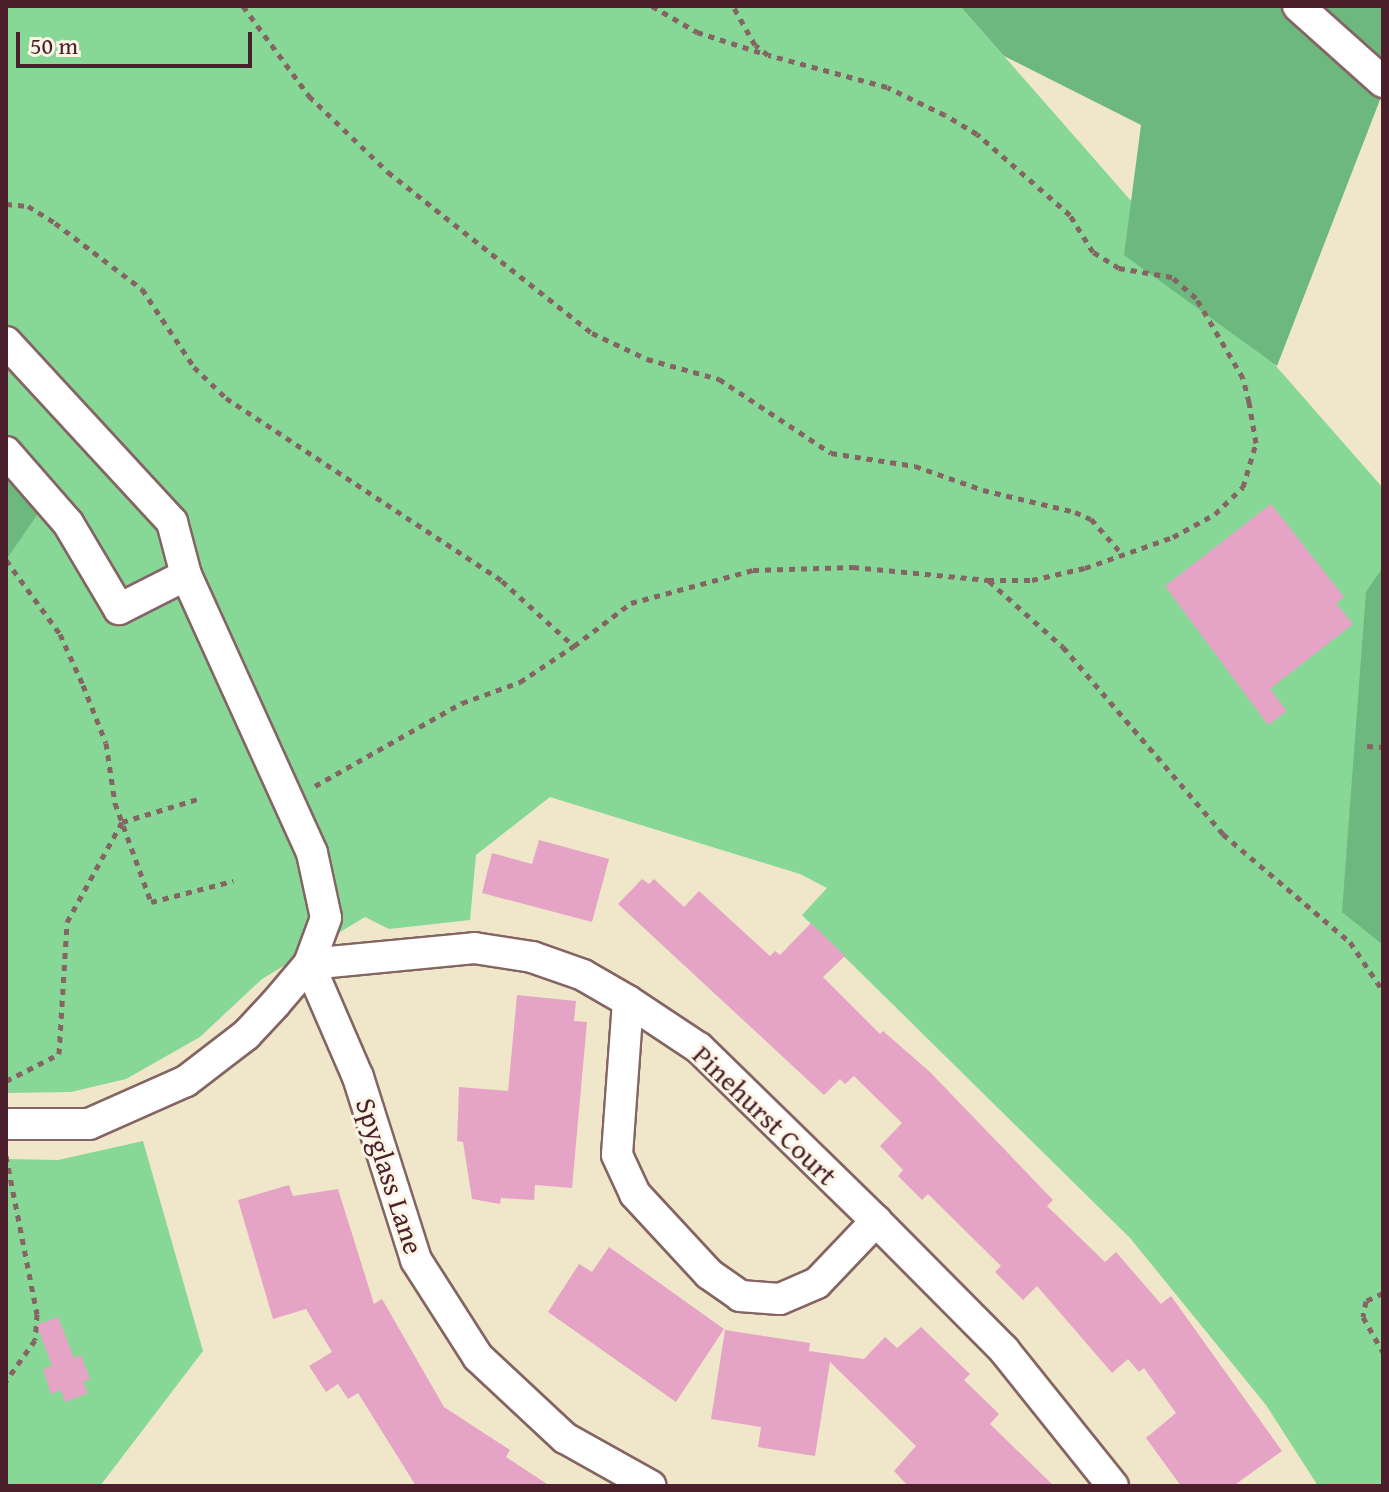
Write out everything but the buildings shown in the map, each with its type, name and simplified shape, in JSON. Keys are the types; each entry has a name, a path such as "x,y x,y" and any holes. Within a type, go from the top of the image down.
{"street":[{"path":"1298,6 1383,82"},
{"path":"6,342 172,522 186,575 288,801 326,901 326,918 309,964 246,1035 213,1063 158,1097 89,1124 6,1124"},
{"path":"6,452 68,523 119,609 186,575"},
{"name":"Pinehurst Court","path":"309,964 474,948 532,957 583,975 628,1001 699,1048 876,1221 1004,1350 1113,1486"},
{"name":"Spyglass Lane","path":"309,964 358,1077 416,1260 478,1357 565,1438 651,1486"},
{"path":"628,1001 617,1155 635,1194 709,1274 740,1296 780,1299 817,1283 876,1221"}],"path":[{"path":"243,6 309,96 388,172 592,333 647,359 719,379 831,453 915,466 983,490 1075,512 1091,519 1123,555"},
{"path":"288,801 462,703 520,682 631,603 753,570 853,567 988,580 1032,580 1123,555 1173,537 1215,514 1243,487 1253,466 1256,443 1243,378 1209,314 1172,277 1119,268 1093,252 1070,215 977,134 887,87 697,32 652,6"},
{"path":"733,6 755,45 768,55"},
{"path":"6,204 28,206 142,289 194,367 226,398 502,581 574,646"},
{"path":"6,560 60,634 83,685 106,743 122,822 151,902 233,881"},
{"path":"988,580 1063,647 1223,834 1350,942 1383,991"},
{"path":"1367,746 1383,747"},
{"path":"6,1081 59,1054 67,922 122,822 201,798"},
{"path":"6,1156 37,1314 35,1340 6,1381"},
{"path":"1383,1293 1366,1301 1363,1317 1383,1352"}],"green space":[{"path":"6,6 960,6 1383,488 1383,1486 1318,1486 1266,1405 1130,1238 802,915 827,888 800,874 550,797 476,855 470,920 389,929 365,917 262,979 200,1037 126,1079 71,1092 6,1093"},
{"path":"960,6 1383,6 1383,92 1277,366 1124,255 1141,125 1004,56"},
{"path":"6,452 48,499 6,560"},
{"path":"1383,567 1383,945 1342,912 1366,592"},
{"path":"143,1141 203,1351 100,1486 6,1486 6,1159 58,1160"}]}
